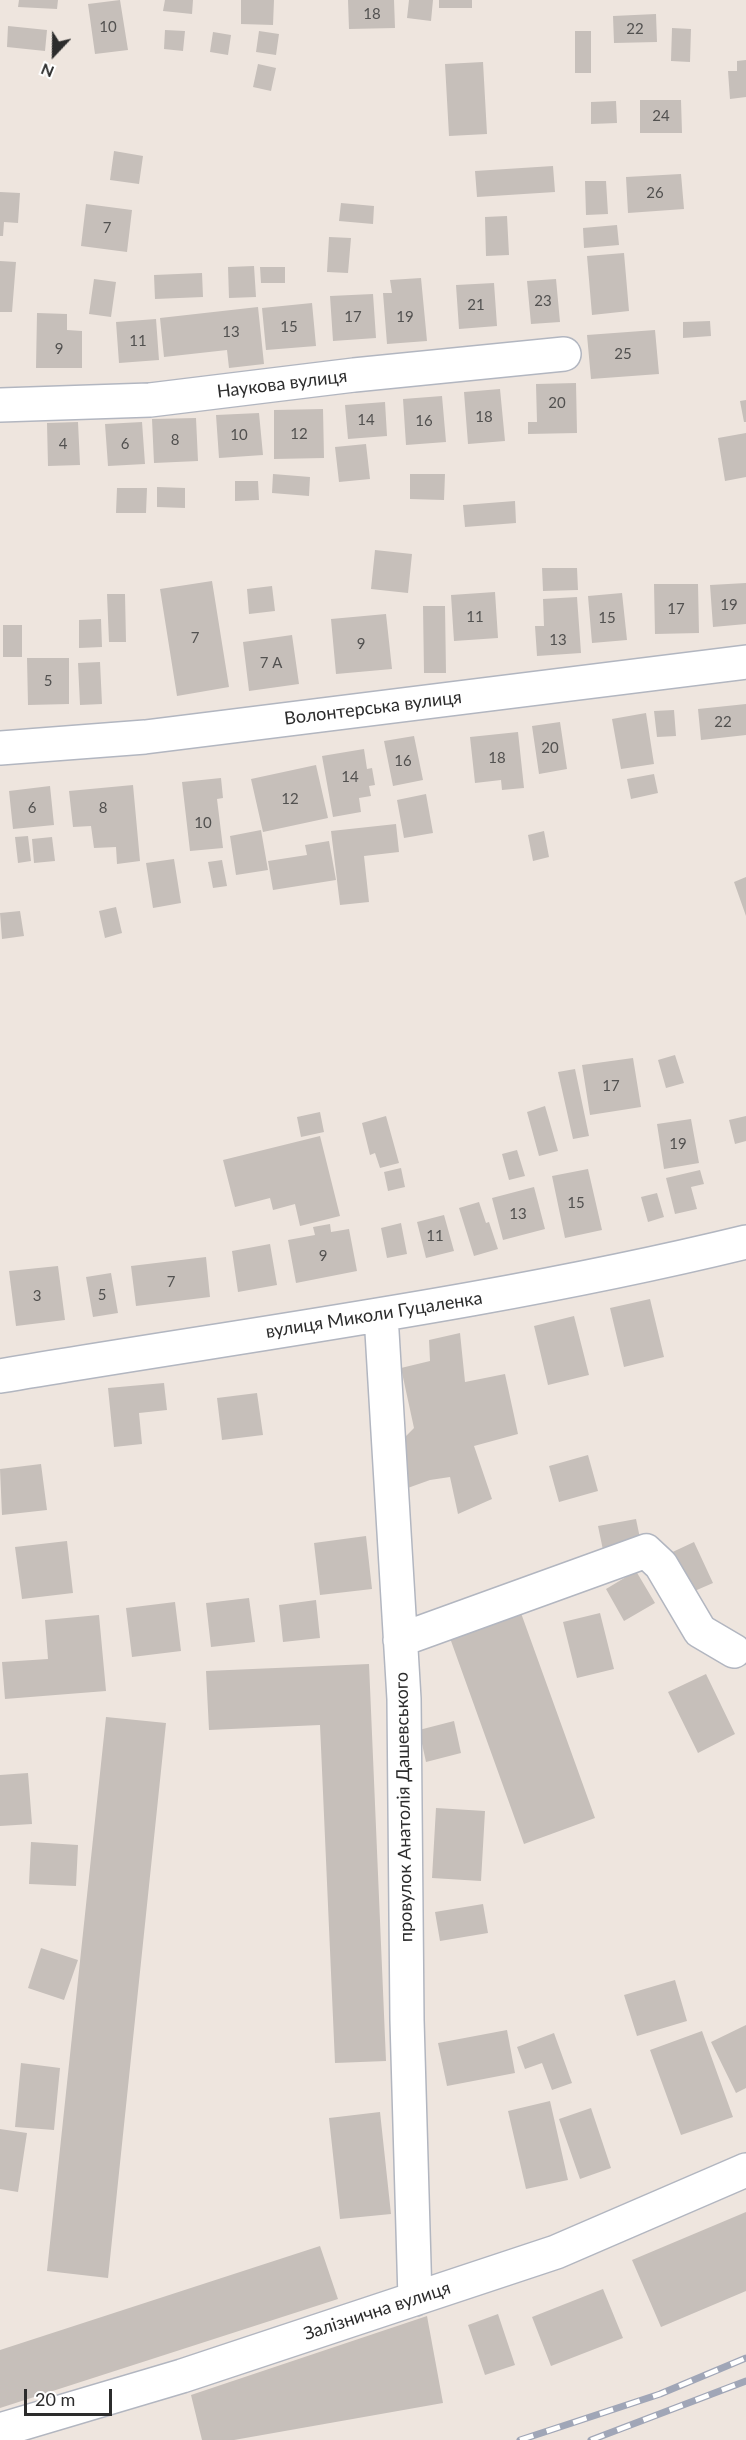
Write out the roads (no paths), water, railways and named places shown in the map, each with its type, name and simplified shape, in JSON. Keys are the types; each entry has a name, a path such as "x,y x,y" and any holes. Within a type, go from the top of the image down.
{"street":[{"name":"Наукова вулиця","path":"0,405 150,400 354,375 564,354"},
{"name":"Волонтерська вулиця","path":"0,748 145,737 746,662"},
{"name":"вулиця Миколи Гуцаленка","path":"0,1376 381,1315 656,1264 746,1242"},
{"name":"провулок Анатолія Дашевського","path":"381,1315 404,1699 407,2020 415,2299"},
{"path":"400,1641 646,1551 661,1566 700,1631 734,1651"},
{"name":"Залізнична вулиця","path":"0,2430 182,2376 555,2252 746,2170"}],"railway":[{"path":"520,2440 660,2394 746,2358"},
{"path":"591,2440 746,2381"}]}
